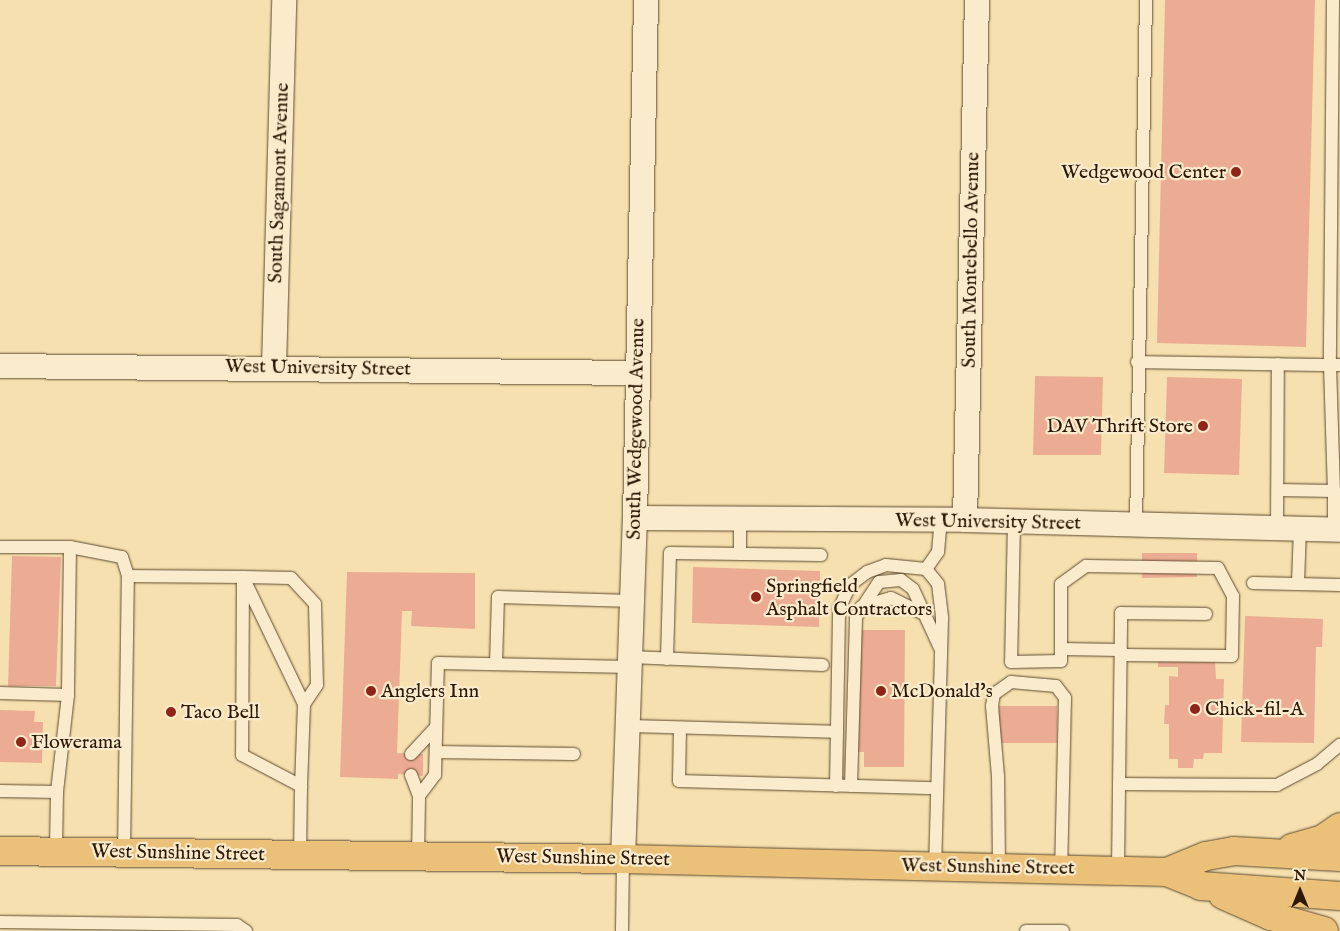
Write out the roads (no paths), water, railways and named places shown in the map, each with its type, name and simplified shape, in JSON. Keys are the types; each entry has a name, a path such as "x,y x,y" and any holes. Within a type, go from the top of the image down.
{"main road":[{"path":"1272,853 1324,839 1340,827"},
{"name":"West Sunshine Street","path":"0,851 623,858 1118,870 1167,872 1201,886 1340,896"},
{"name":"West Sunshine Street","path":"1167,872 1206,856 1234,851 1340,857"},
{"path":"1201,886 1271,916 1324,931"}],"street":[{"name":"South Sagamont Avenue","path":"274,367 284,0"},
{"name":"South Wedgewood Avenue","path":"623,858 635,518 646,0"},
{"name":"South Montebello Avenue","path":"965,520 977,0"},
{"name":"West University Street","path":"0,366 274,367 637,373"},
{"name":"West University Street","path":"635,518 965,520 1337,530"}],"lane":[{"path":"1136,525 1137,362 1146,0"},
{"path":"1333,0 1336,113 1334,491 1337,530"},
{"path":"1137,362 1335,365"},
{"path":"1278,364 1278,490 1288,529 1298,583"},
{"path":"1278,490 1334,491"},
{"path":"740,519 740,554"},
{"path":"926,569 938,552 941,520"},
{"path":"1014,522 1011,662 1061,661 1061,649 1061,584 1086,566 1218,568 1233,596 1232,656 1121,653 1061,649"},
{"path":"0,547 70,547 122,557 128,576 124,853"},
{"path":"56,852 57,792 68,695 70,547"},
{"path":"667,658 670,553 821,555"},
{"path":"836,786 839,609 850,585 868,572 886,565 926,569 938,584 941,650 935,866"},
{"path":"128,576 292,578 315,604 317,685 304,704"},
{"path":"243,577 304,704 300,854"},
{"path":"243,577 242,755 301,786"},
{"path":"851,786 854,633 861,607 879,582 889,579 901,580 913,589 941,650"},
{"path":"1253,583 1340,585"},
{"path":"496,664 498,598 632,601"},
{"path":"861,607 891,598 901,600 924,614"},
{"path":"1118,870 1121,613 1206,614"},
{"path":"419,796 436,775 438,663 630,662 667,658 823,665"},
{"path":"1031,683 1032,661"},
{"path":"999,868 998,776 992,706 994,694 1011,682 1056,686 1065,698 1061,869"},
{"path":"0,693 68,695"},
{"path":"628,726 837,732"},
{"path":"411,754 436,727"},
{"path":"680,728 679,781 936,788"},
{"path":"1119,784 1277,785 1317,764 1340,746"},
{"path":"436,752 574,754"},
{"path":"411,775 419,796 418,856"},
{"path":"0,791 57,792"},
{"path":"622,931 623,858"},
{"path":"0,922 237,925 245,930"},
{"path":"1026,931 1063,931"}],"place":[{"name":"Wedgewood Center","path":"1236,172"},
{"name":"DAV Thrift Store","path":"1203,426"},
{"name":"Springfield Asphalt Contractors","path":"756,597"},
{"name":"Anglers Inn","path":"371,691"},
{"name":"McDonald's","path":"881,691"},
{"name":"Chick-fil-A","path":"1195,709"},
{"name":"Taco Bell","path":"171,712"},
{"name":"Flowerama","path":"21,742"}]}
